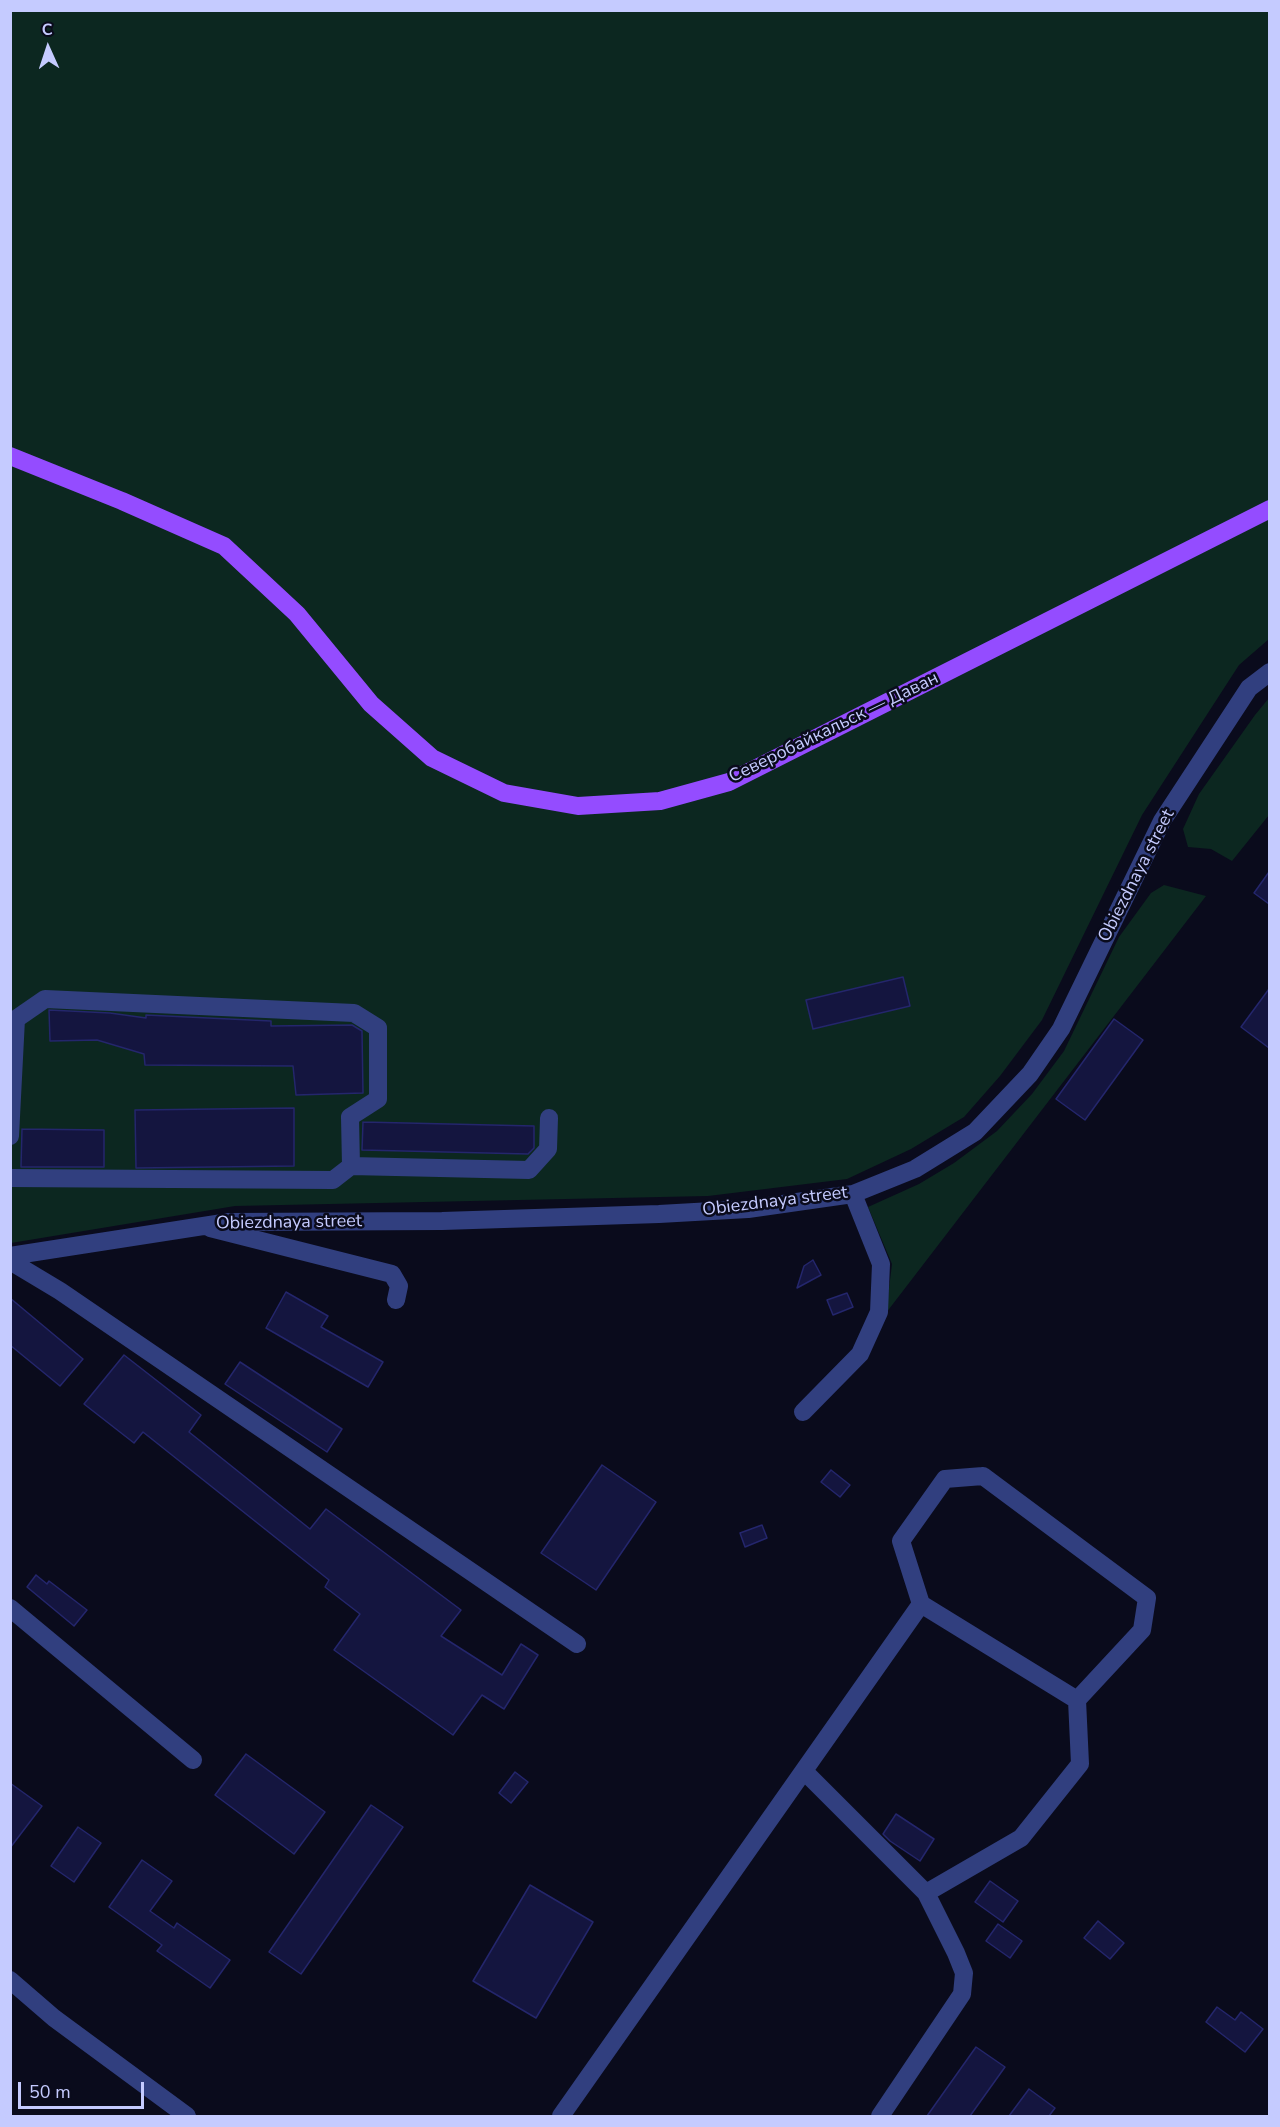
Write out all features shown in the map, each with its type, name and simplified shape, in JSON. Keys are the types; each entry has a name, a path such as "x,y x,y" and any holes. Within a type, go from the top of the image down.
{"main road":[{"name":"Северобайкальск — Даван","path":"10,456 225,546 297,614 371,704 432,758 504,793 578,806 660,801 729,782 1269,509"}],"street":[{"name":"Obiezdnaya street","path":"10,1256 229,1222 442,1221 748,1209 853,1194 915,1169 975,1132 1030,1074 1061,1029 1162,821 1249,688 1269,672"},
{"path":"10,1136 16,1019 45,999 354,1013 378,1028 378,1099 350,1117 351,1166"},
{"path":"10,1178 333,1180 351,1166 529,1170 548,1149 549,1118"},
{"path":"803,1412 860,1354 879,1312 882,1264 853,1194"},
{"path":"203,1226 392,1274 399,1286 396,1300"},
{"path":"10,1261 60,1291 577,1644"},
{"path":"926,1893 1022,1838 1080,1764 1077,1700 1142,1630 1147,1598 983,1476 945,1479 901,1541 921,1604 1077,1700"},
{"path":"561,2116 921,1604"},
{"path":"10,1608 193,1760"},
{"path":"804,1771 926,1893 964,1973 962,1994 880,2116"},
{"path":"10,1980 168,2110 187,2116"}],"green space":[{"path":"11,11 1269,11 1269,639 1239,665 1142,815 1042,1020 1000,1076 964,1117 911,1149 847,1179 708,1196 235,1206 11,1243"},
{"path":"1269,698 1269,815 1232,861 1211,849 1188,847 1183,829 1199,794"},
{"path":"1164,885 1206,896 886,1313 892,1264 868,1207 919,1184 954,1163 997,1131 1032,1094 1064,1051 1119,937 1151,893"}],"building":[{"path":"1269,872 1269,904 1254,893"},
{"path":"903,977 910,1006 813,1029 806,1000"},
{"path":"1269,989 1269,1048 1241,1027"},
{"path":"49,1010 110,1013 146,1018 146,1015 271,1021 271,1026 352,1025 362,1031 363,1093 296,1095 293,1066 145,1065 144,1054 97,1040 50,1041"},
{"path":"1114,1019 1143,1040 1085,1120 1056,1099"},
{"path":"294,1108 294,1166 136,1168 135,1110"},
{"path":"363,1122 534,1126 534,1148 528,1154 362,1150"},
{"path":"22,1129 104,1130 104,1167 21,1167"},
{"path":"813,1260 821,1275 797,1288 804,1266"},
{"path":"286,1292 328,1316 321,1327 383,1362 368,1387 266,1328"},
{"path":"847,1293 853,1307 833,1315 827,1300"},
{"path":"10,1298 83,1359 60,1386 10,1345"},
{"path":"124,1355 201,1415 189,1432 310,1529 326,1509 461,1610 441,1636 502,1675 521,1644 538,1655 504,1709 482,1695 453,1735 334,1650 360,1614 325,1587 329,1580 143,1432 134,1443 84,1404"},
{"path":"240,1362 342,1429 327,1452 225,1384"},
{"path":"602,1465 656,1502 596,1590 541,1553"},
{"path":"831,1470 850,1485 840,1497 821,1482"},
{"path":"762,1525 767,1538 745,1547 740,1533"},
{"path":"36,1575 47,1584 49,1581 87,1610 74,1626 27,1587"},
{"path":"246,1754 325,1812 294,1854 215,1795"},
{"path":"515,1772 528,1782 511,1803 499,1793"},
{"path":"10,1783 42,1806 10,1848"},
{"path":"371,1805 403,1827 301,1974 269,1952"},
{"path":"896,1814 934,1839 920,1861 883,1834"},
{"path":"78,1827 101,1843 74,1882 51,1866"},
{"path":"142,1860 172,1881 150,1911 174,1928 177,1923 230,1960 210,1988 157,1951 162,1945 109,1907"},
{"path":"990,1881 1018,1901 1003,1922 975,1902"},
{"path":"530,1885 593,1922 536,2018 473,1981"},
{"path":"1098,1921 1124,1943 1110,1959 1084,1938"},
{"path":"998,1924 1022,1941 1010,1958 986,1941"},
{"path":"1217,2007 1235,2020 1241,2012 1263,2029 1245,2052 1206,2022"},
{"path":"976,2047 1005,2067 970,2116 927,2116"},
{"path":"1029,2089 1055,2108 1049,2116 1009,2116"}]}
